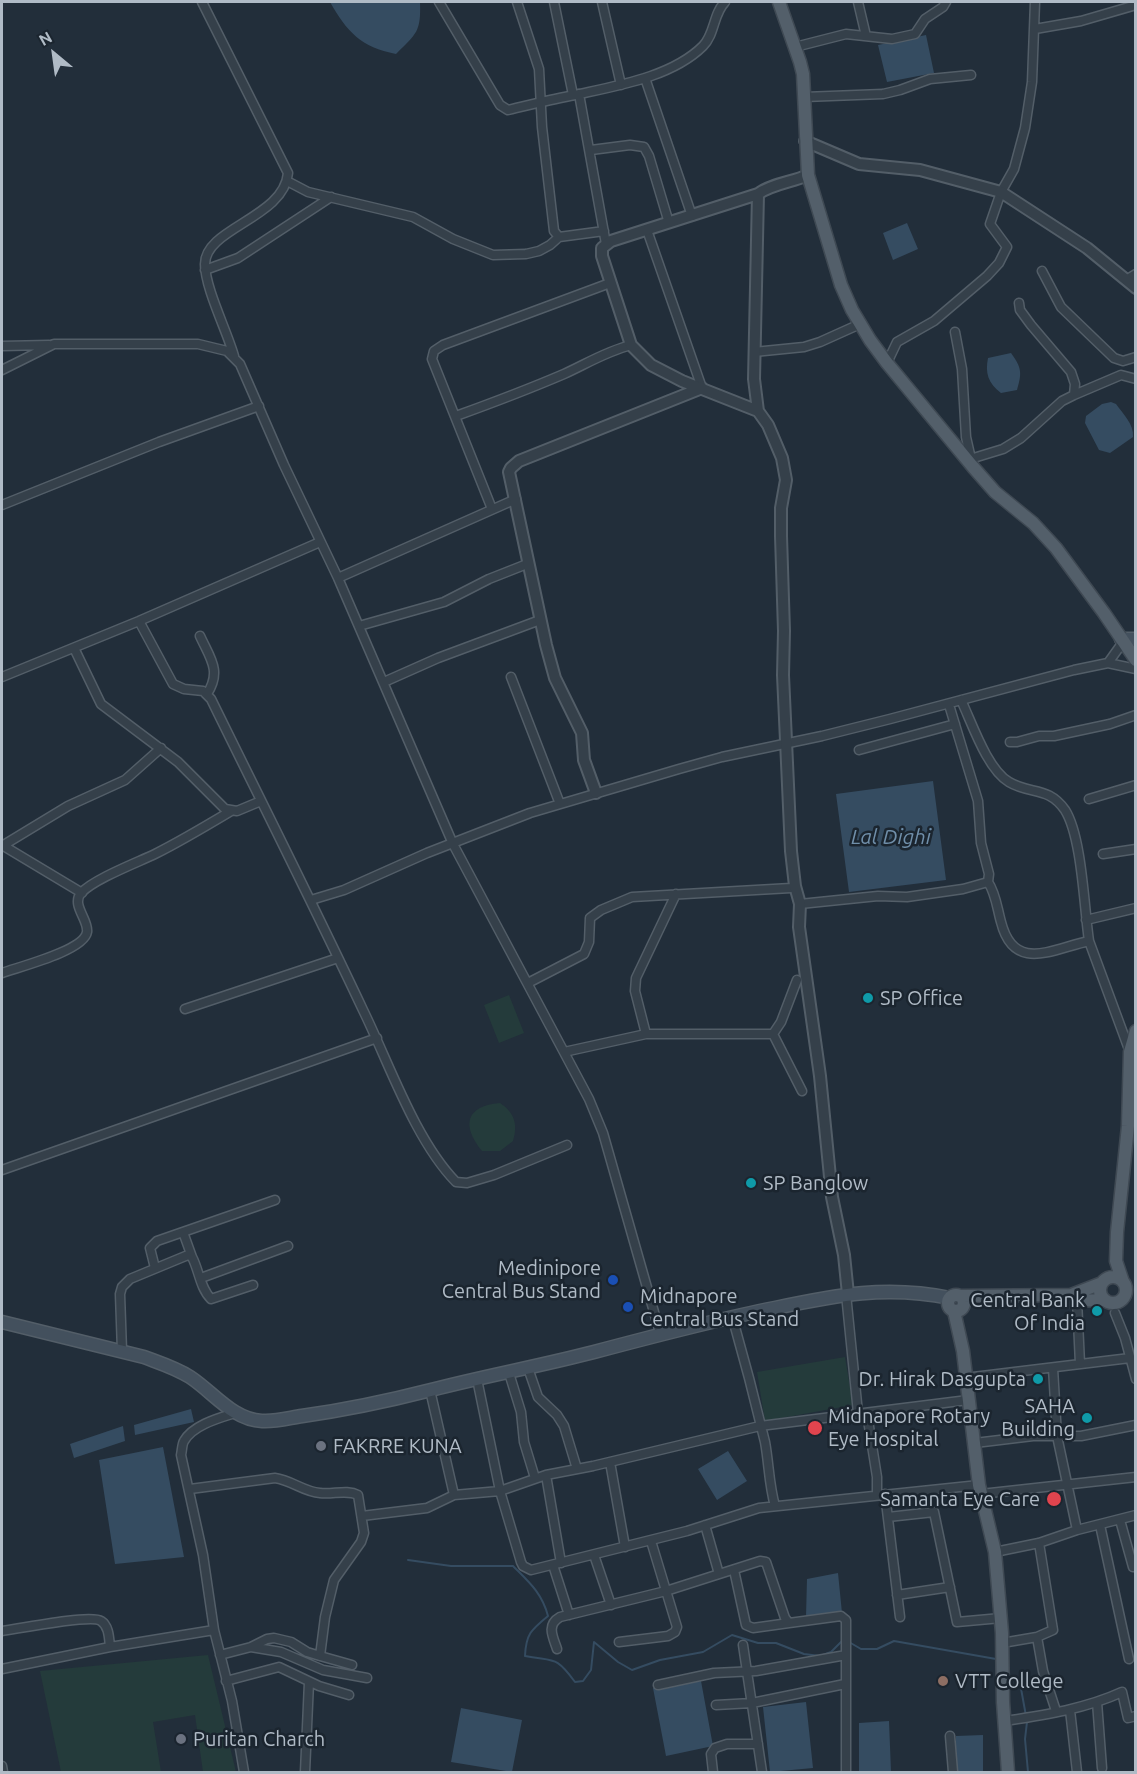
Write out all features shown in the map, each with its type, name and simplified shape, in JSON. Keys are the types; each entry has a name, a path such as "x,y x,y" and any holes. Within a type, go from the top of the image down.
{"main road":[{"path":"778,2 803,74 808,176 841,285 860,324 887,363 995,492 1033,523 1056,548 1136,660"},
{"path":"1122,640 1136,639"},
{"path":"1112,1305 1125,1293 1127,1284 1116,1261 1117,1232 1128,1126 1130,1052 1136,1031"},
{"path":"1112,1305 1100,1292 1116,1261"},
{"path":"958,1303 1071,1294 1112,1277 1127,1284"},
{"path":"2,1322 167,1365 206,1388 235,1413 247,1419 263,1422 342,1410 509,1373 732,1316 847,1294 886,1291 923,1293 958,1303 1077,1300 1112,1305 1136,1301"},
{"path":"958,1303 960,1337 980,1490 995,1552 1008,1773"}],"street":[{"path":"201,2 288,173 283,190 274,201 210,249 205,261 205,270 234,356 240,364 284,465 338,578 453,843 589,1099 603,1133 660,1334"},
{"path":"439,2 500,105 508,110 621,85 659,74 701,49 709,39 720,7 725,2"},
{"path":"517,2 538,69 554,231 559,237"},
{"path":"554,2 591,150 606,244"},
{"path":"602,2 621,85"},
{"path":"858,2 866,36"},
{"path":"795,47 846,34 892,39 915,34 925,19 943,7 946,2"},
{"path":"887,363 897,342 934,321 999,262 1007,246 990,224 1001,192 1014,168 1025,128 1032,82 1035,2"},
{"path":"1035,29 1081,21 1136,5"},
{"path":"804,98 883,94 930,79 971,75"},
{"path":"645,78 692,216"},
{"path":"805,141 859,164 920,170 1001,192 1131,277 1136,288"},
{"path":"591,150 630,145 644,147 649,156 669,223"},
{"path":"758,411 682,381 651,365 631,345 610,283 602,248 606,244 808,176"},
{"path":"287,181 308,192 412,217 453,239 493,255 526,254 539,251 559,237 604,231"},
{"path":"758,194 754,379 758,411 768,425 782,458 786,480 781,508 780,569 784,631 783,675 795,886 800,904 799,927 820,1076 832,1197 844,1255 863,1413 888,1517 900,1617"},
{"path":"205,270 238,258 331,197"},
{"path":"647,230 702,388"},
{"path":"1042,271 1061,307 1114,357 1123,361 1131,358"},
{"path":"492,510 432,355 437,348 610,283"},
{"path":"1019,303 1020,310 1031,325 1071,372 1075,384 1074,395"},
{"path":"754,352 804,347 860,324"},
{"path":"955,332 962,369 969,459 1003,448 1021,438 1062,401 1121,375 1131,358"},
{"path":"2,346 198,344 213,347 234,356"},
{"path":"2,370 52,345"},
{"path":"456,416 565,374 586,362 631,345"},
{"path":"1121,375 1136,379"},
{"path":"596,793 584,760 582,733 555,678 527,564 509,472 519,461 702,388"},
{"path":"2,505 159,442 259,406"},
{"path":"338,578 516,499"},
{"path":"2,677 139,621 320,542"},
{"path":"359,626 444,602 489,579 527,564"},
{"path":"384,682 467,646 540,620"},
{"path":"139,621 173,684 177,688 203,691 207,694 311,900 413,1118 441,1166 456,1182 467,1183 494,1175 567,1145"},
{"path":"200,636 215,673 215,679 207,694"},
{"path":"1108,663 1122,640"},
{"path":"74,648 101,704 162,748 219,804 231,812"},
{"path":"311,900 344,890 530,813 722,757 890,720 1043,677 1108,663 1136,669"},
{"path":"511,677 560,804"},
{"path":"961,700 998,771 1008,781 1050,795 1066,813 1072,825 1078,852 1089,941 1130,1052"},
{"path":"950,708 978,801 981,843 989,874 988,882 994,891 1006,939 1011,946 1022,952 1036,953 1059,950 1089,941"},
{"path":"1010,742 1039,736 1054,736 1136,716"},
{"path":"859,750 955,724"},
{"path":"82,893 2,845 68,806 125,780 162,748"},
{"path":"1089,799 1136,785"},
{"path":"2,973 55,955 83,939 87,935 87,929 78,903 82,893 95,884 173,845 231,812 261,801"},
{"path":"1102,854 1136,849"},
{"path":"800,904 878,896 907,897 963,889 988,882"},
{"path":"528,983 584,954 589,942 590,918 601,910 632,897 795,886"},
{"path":"646,1034 635,991 636,978 676,894"},
{"path":"1086,920 1136,908"},
{"path":"185,1009 338,958"},
{"path":"773,1034 781,1022 797,980"},
{"path":"564,1052 646,1034 773,1034"},
{"path":"773,1034 802,1091"},
{"path":"2,1170 377,1038"},
{"path":"154,1268 149,1253 152,1244 275,1200"},
{"path":"183,1232 206,1293 211,1299 253,1285"},
{"path":"201,1278 288,1246"},
{"path":"122,1352 120,1301 122,1287 130,1279 182,1256 192,1257"},
{"path":"1077,1300 1080,1364"},
{"path":"1112,1305 1121,1326 1136,1379"},
{"path":"732,1316 765,1443 775,1506"},
{"path":"965,1378 1130,1358"},
{"path":"528,1368 538,1397 564,1426 577,1468"},
{"path":"1053,1368 1057,1436 1077,1530"},
{"path":"509,1373 521,1412 524,1442 535,1478"},
{"path":"477,1379 500,1491 523,1566 531,1570 651,1541 748,1511 775,1506 881,1495 1127,1480 1136,1477"},
{"path":"430,1390 454,1495"},
{"path":"362,1516 427,1508 454,1495 500,1491 546,1475 610,1462 760,1425 968,1400"},
{"path":"235,1413 193,1431 184,1441 181,1455 207,1576 214,1630 236,1720 244,1773"},
{"path":"975,1443 1033,1436 1082,1436 1136,1425"},
{"path":"610,1462 625,1547"},
{"path":"546,1475 557,1564 569,1615"},
{"path":"190,1489 267,1478 283,1479 313,1492 355,1493 359,1499 364,1528 363,1538 334,1580 325,1617 320,1656"},
{"path":"888,1517 934,1512 957,1622 1000,1618"},
{"path":"995,1552 1039,1543 1077,1530 1135,1515"},
{"path":"1120,1520 1133,1567"},
{"path":"705,1525 719,1574"},
{"path":"1100,1525 1129,1659"},
{"path":"619,1642 661,1637 675,1632 677,1628 651,1541"},
{"path":"1002,1643 1037,1637 1053,1630 1039,1543"},
{"path":"594,1555 611,1605"},
{"path":"557,1649 551,1628 560,1617 666,1591 760,1561 766,1562 785,1618 789,1623"},
{"path":"734,1570 746,1625 753,1628 841,1616 846,1620 846,1773"},
{"path":"897,1595 950,1587"},
{"path":"2,1631 62,1621 97,1619 103,1622 107,1630 110,1647"},
{"path":"2,1669 110,1647 214,1630"},
{"path":"1037,1637 1043,1671 1056,1711"},
{"path":"220,1655 251,1647 267,1639 283,1639 320,1656 352,1665"},
{"path":"743,1645 762,1773"},
{"path":"251,1647 281,1652 323,1670 367,1678"},
{"path":"658,1685 714,1673 748,1671 846,1655"},
{"path":"226,1681 279,1667 309,1682 349,1695"},
{"path":"305,1773 309,1682"},
{"path":"716,1705 752,1703 845,1684"},
{"path":"1005,1721 1070,1710 1122,1692 1128,1718 1136,1716"},
{"path":"1097,1702 1102,1768"},
{"path":"1070,1710 1077,1773"},
{"path":"950,1736 953,1773"},
{"path":"713,1773 711,1754 715,1748 727,1744 758,1744"},
{"path":"2,1766 3,1773"}],"green space":[{"path":"509,995 524,1033 499,1043 484,1005"},
{"path":"500,1103 509,1111 514,1120 513,1141 500,1151 482,1151 471,1133 470,1118 480,1108"},
{"path":"845,1357 853,1405 765,1421 757,1372"},
{"path":"208,1655 236,1772 203,1772 195,1715 153,1722 161,1772 61,1772 40,1671"}],"water":[{"path":"330,2 420,2 420,20 413,36 396,54 373,47 356,37"},
{"path":"926,35 934,73 887,82 878,45"},
{"path":"907,223 918,249 893,260 883,233"},
{"path":"1011,353 1019,367 1019,384 1017,390 1001,393 989,377 988,358"},
{"path":"1111,402 1116,404 1128,419 1133,437 1110,453 1099,450 1085,423 1086,416 1102,404"},
{"name":"Lal Dighi","path":"933,781 946,880 849,892 836,794"},
{"path":"191,1409 194,1422 135,1435 134,1425"},
{"path":"123,1426 125,1441 74,1458 70,1444"},
{"path":"163,1447 184,1557 115,1564 99,1460"},
{"path":"728,1451 747,1481 717,1500 698,1469"},
{"path":"838,1573 842,1613 806,1617 807,1579"},
{"path":"701,1681 713,1746 666,1756 653,1688"},
{"path":"806,1702 813,1768 770,1772 763,1707"},
{"path":"461,1708 522,1720 512,1772 451,1762"},
{"path":"889,1721 891,1772 859,1772 859,1723"},
{"path":"983,1735 983,1772 956,1772 956,1736"}],"waterway":[{"path":"408,1560 451,1566 513,1566 539,1594 548,1616 530,1633 525,1656 558,1663 575,1682 583,1681 591,1670 594,1642 618,1662 632,1670 660,1660 703,1652 732,1635 758,1643 776,1643 804,1654 820,1656 831,1652 844,1639"},
{"path":"849,1642 861,1649 877,1649 894,1641 996,1659"},
{"path":"1020,1683 1026,1716"},
{"path":"1027,1722 1025,1739 1028,1772"}],"place":[{"name":"SP Office","path":"868,998"},
{"name":"SP Banglow","path":"751,1183"},
{"name":"Medinipore Central Bus Stand","path":"613,1280"},
{"name":"Midnapore Central Bus Stand","path":"628,1307"},
{"name":"Central Bank Of India","path":"1097,1311"},
{"name":"Dr. Hirak Dasgupta","path":"1038,1379"},
{"name":"SAHA Building","path":"1087,1418"},
{"name":"Midnapore Rotary Eye Hospital","path":"815,1428"},
{"name":"FAKRRE KUNA","path":"321,1446"},
{"name":"Samanta Eye Care","path":"1054,1499"},
{"name":"VTT College","path":"943,1681"},
{"name":"Puritan Charch","path":"181,1739"}]}
